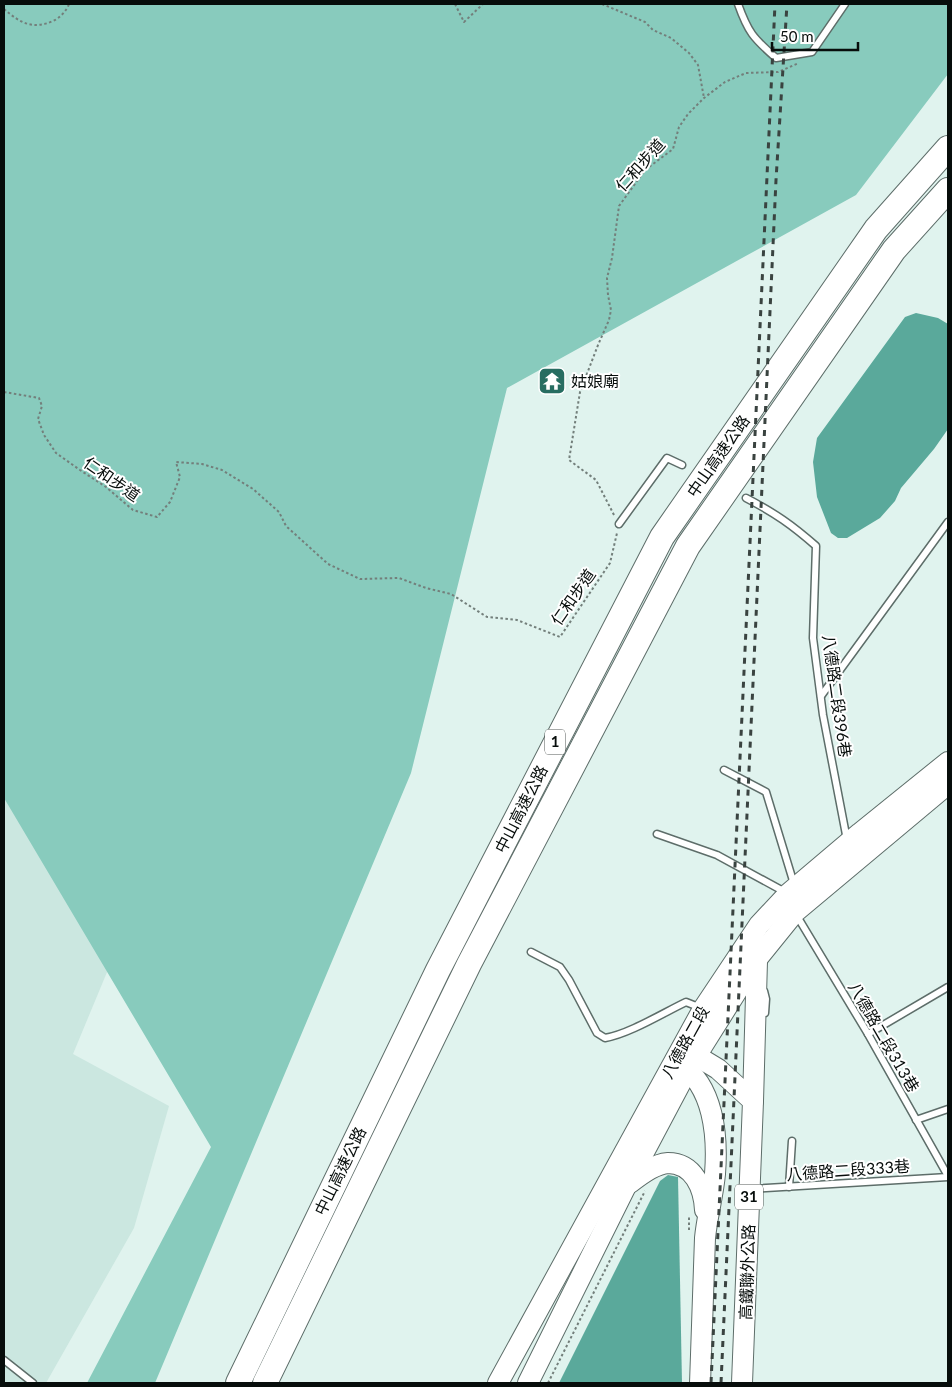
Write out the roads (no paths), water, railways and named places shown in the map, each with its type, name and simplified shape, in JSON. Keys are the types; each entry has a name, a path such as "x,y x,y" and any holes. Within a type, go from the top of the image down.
{"highway":[{"name":"中山高速公路","path":"238,1383 438,970 662,537 876,229 948,148"},
{"name":"中山高速公路","path":"265,1383 469,964 688,546 894,250 948,190"}],"main road":[{"name":"八德路二段","path":"498,1383 685,1058 757,959 793,898 847,844 948,762"},
{"name":"八德路二段","path":"528,1383 636,1188 702,1008 759,925 948,784"},
{"name":"31","path":"757,959 757,1098"},
{"name":"31","path":"685,1058 702,1089 710,1110 715,1138 715,1174 697,1232"},
{"path":"685,1058 718,1069 757,1098"},
{"name":"高鐵聯外公路","path":"742,1383 757,1098"},
{"name":"31","path":"636,1188 652,1168 667,1163 680,1165 692,1173 701,1185 705,1200 697,1232 700,1383"}],"lane":[{"path":"738,4 746,26 757,42 776,58 812,52 845,4"},
{"path":"619,524 667,458 682,465"},
{"name":"八德路二段396巷","path":"746,498 792,525 816,546 813,638 821,696 847,844"},
{"path":"821,696 948,522"},
{"name":"八德路二段313巷","path":"724,770 766,792 793,898 948,1177"},
{"path":"658,834 718,855 793,898"},
{"path":"531,952 560,967 597,1033 605,1038 627,1031 686,1002 702,1008"},
{"path":"757,959 766,999 765,1018"},
{"path":"868,1034 948,987"},
{"path":"916,1120 948,1109"},
{"path":"789,1187 792,1141"},
{"name":"八德路二段333巷","path":"753,1189 948,1177"},
{"path":"4,1360 33,1383"}],"railway":[{"path":"711,1383 775,4"},
{"path":"721,1383 776,180 787,4"}],"place":[{"name":"姑娘廟","path":"552,381"}]}
